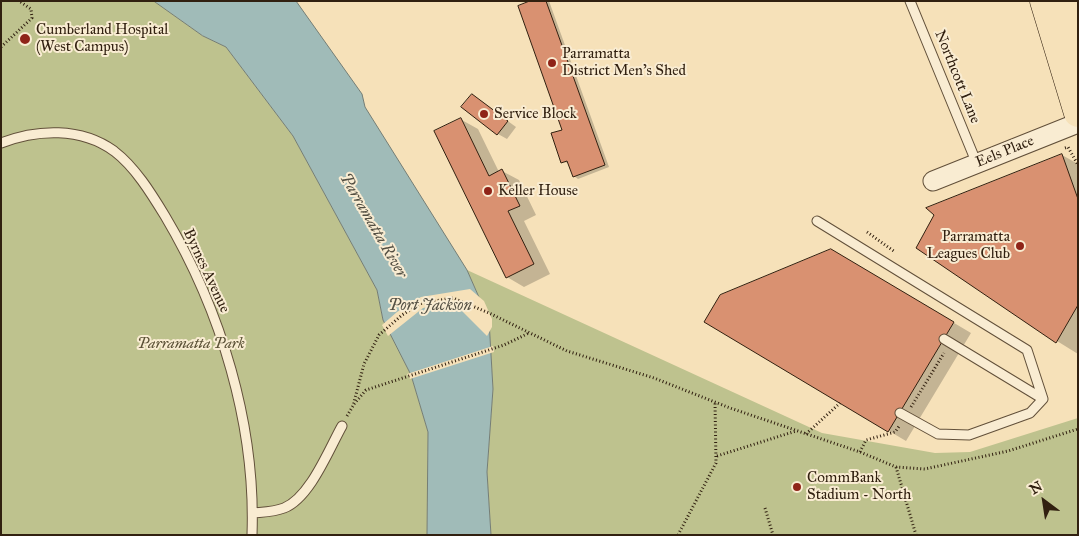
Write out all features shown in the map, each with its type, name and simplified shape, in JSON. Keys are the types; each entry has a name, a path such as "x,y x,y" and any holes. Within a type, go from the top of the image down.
{"main road":[{"path":"1044,1 1078,113"},
{"path":"1064,1 1078,49"}],"street":[{"name":"Eels Place","path":"933,181 1078,123"}],"lane":[{"name":"Northcott Lane","path":"910,1 977,164"},
{"name":"Byrnes Avenue","path":"1,143 16,137 39,133 64,132 84,136 99,142 119,156 153,196 195,274 227,358 243,421 253,513 252,535"},
{"path":"817,221 1027,350 1043,399"},
{"path":"947,341 1043,399"},
{"path":"903,414 938,434 970,435 1030,413 1043,399"},
{"path":"253,513 284,509 300,496 316,473 342,426"}],"path":[{"path":"1,47 32,18 27,2 18,1"},
{"path":"1062,149 1068,147 1078,165"},
{"path":"342,426 352,406 364,364 379,335 411,309 432,300 453,298 567,350 654,378 715,402 860,452 896,467 925,469 1008,450 1078,429"},
{"path":"352,406 366,390 504,345 530,333"},
{"path":"860,452 866,440 895,432 903,414 947,341"},
{"path":"678,535 716,463 715,402"},
{"path":"806,434 840,403"},
{"path":"717,456 797,431"},
{"path":"896,467 916,535"},
{"path":"765,508 773,535"}],"green space":[{"name":"Parramatta Park","path":"1,1 154,1 203,36 226,47 293,136 377,290 383,320 411,375 428,432 427,535 1,535"},
{"path":"467,270 822,433 935,453 970,452 1078,418 1078,535 491,535 487,472 493,389 489,320"}],"water":[{"name":"Port Jackson","path":"154,1 296,1 362,94 365,107 467,270 489,320 493,389 487,472 491,535 427,535 428,432 411,375 383,320 377,290 293,136 226,47 203,36"}],"pier":[{"path":"470,289 484,301 492,319 492,327 487,336 460,309 444,304 423,308 388,336 382,325 397,312 421,297"},
{"path":"493,346 494,352 410,379 407,374"}],"building":[{"path":"530,1 546,1 605,165 573,177 567,161 561,163 551,133 562,130 518,6"},
{"name":"Service Block","path":"472,94 508,121 497,135 461,107"},
{"name":"Keller House","path":"461,118 489,176 502,169 520,206 508,211 534,264 506,278 434,131"},
{"path":"1062,154 1078,199 1078,305 1056,343 916,248 934,215 926,208"},
{"path":"831,249 954,322 888,432 704,322 720,295"}],"place":[{"name":"Cumberland Hospital (West Campus)","path":"25,39"},
{"name":"Parramatta District Men's Shed","path":"552,63"},
{"name":"Service Block","path":"484,114"},
{"name":"Keller House","path":"488,191"},
{"name":"Parramatta Leagues Club","path":"1020,246"},
{"name":"CommBank Stadium - North","path":"797,487"}],"water label":[{"name":"Parramatta River","path":"373,226"}]}
